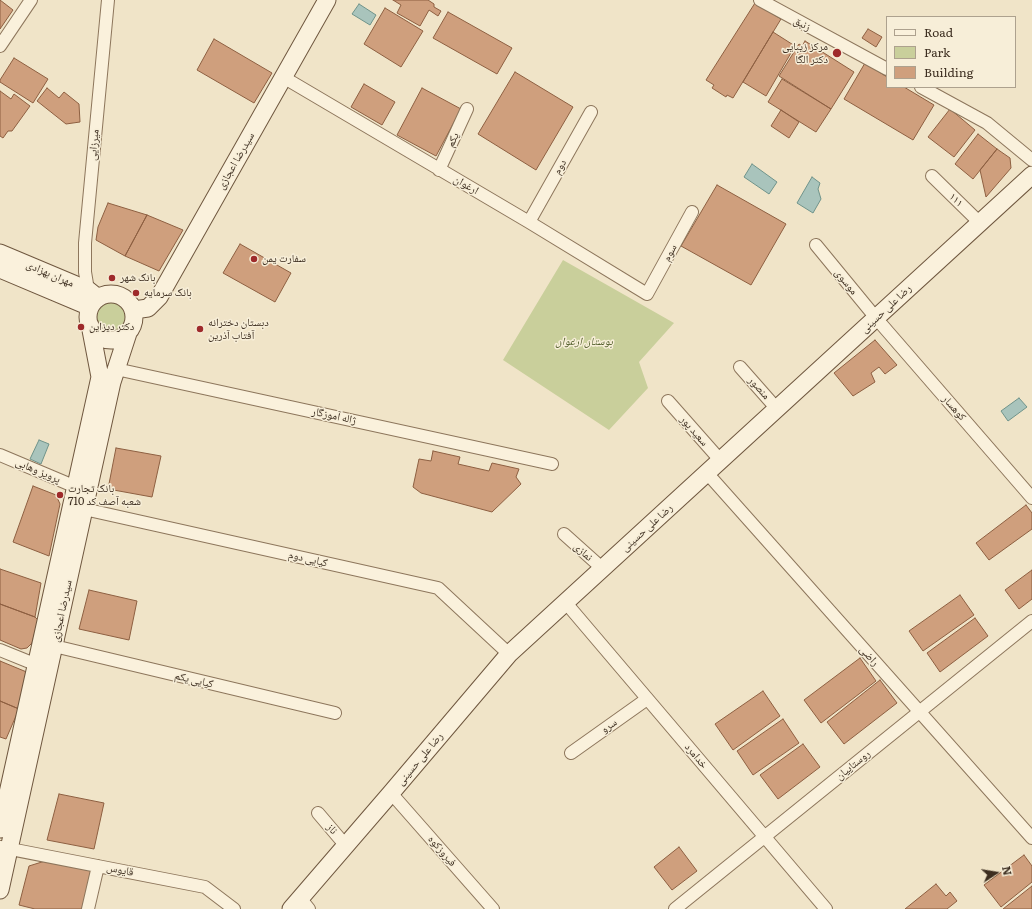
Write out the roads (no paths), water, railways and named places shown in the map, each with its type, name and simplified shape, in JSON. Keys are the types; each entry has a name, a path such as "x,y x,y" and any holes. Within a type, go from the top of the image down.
{"main road":[{"name":"سیدرضا اعجازی","path":"134,310 148,308 159,297 327,0"},
{"name":"رضا علی حسینی","path":"300,906 346,846 509,654 1032,175"},
{"name":"مهران بهزادی","path":"0,253 92,298"},
{"name":"مهران بهزادی","path":"0,269 92,298"},
{"path":"104,294 119,294 126,298 134,310 133,326 128,333 114,340 107,340 94,332 88,318 92,298 104,294"},
{"name":"سیدرضا اعجازی","path":"0,829 100,376 90,325"},
{"name":"سیدرضا اعجازی","path":"0,890 4,848 54,646 112,382 128,333"}],"street":[{"path":"0,46 31,0"},
{"name":"میرزایی","path":"92,298 85,272 84,243 108,0"},
{"name":"زنبق","path":"760,0 886,68"},
{"name":"ارغوان","path":"283,77 648,294"},
{"path":"923,88 987,123 1032,160"},
{"name":"یکم","path":"439,170 467,109"},
{"name":"دوم","path":"529,222 591,112"},
{"name":"۱۱۱","path":"932,176 980,223"},
{"name":"سوم","path":"648,294 692,212"},
{"name":"موسوی","path":"816,245 876,318"},
{"name":"کوهسار","path":"876,318 1032,498"},
{"name":"منصور","path":"740,367 777,409"},
{"name":"ژاله آموزگار","path":"116,369 552,464"},
{"name":"سعید پور","path":"668,401 720,461"},
{"name":"پرویز وهابی","path":"0,455 76,487"},
{"name":"راضی","path":"707,473 1032,838"},
{"name":"کیایی دوم","path":"84,510 438,588 509,654"},
{"name":"نمازی","path":"564,534 602,569"},
{"name":"خدامرد","path":"566,603 826,909"},
{"name":"روستاییان","path":"675,909 1032,621"},
{"name":"کیایی یکم","path":"54,646 335,713"},
{"path":"0,650 36,664"},
{"name":"سرو","path":"571,753 647,699"},
{"name":"فیروزکوه","path":"392,793 493,909"},
{"name":"ناز","path":"318,813 346,846"},
{"name":"قایوس","path":"4,848 205,886 234,909"},
{"path":"88,909 98,866"}],"water":[{"path":"359,4 376,15 370,25 352,14"},
{"path":"752,164 777,182 769,194 744,177"},
{"path":"812,177 820,183 818,189 821,199 813,213 797,203"},
{"path":"1019,398 1027,407 1008,421 1001,411"},
{"path":"39,440 49,444 41,464 30,459"}],"place":[{"name":"مرکز زیبایی دکتر الگا","path":"837,53"},
{"name":"سفارت یمن","path":"254,259"},
{"name":"بانک شهر","path":"112,278"},
{"name":"بانک سرمایه","path":"136,293"},
{"name":"دکتر دیزاین","path":"81,327"},
{"name":"دبستان دخترانه آفتاب آذرین","path":"200,329"},
{"name":"بانک تجارت شعبه آصف کد 710","path":"60,495"}],"park label":[{"name":"بوستان ارغوان","path":"584,342"}]}
